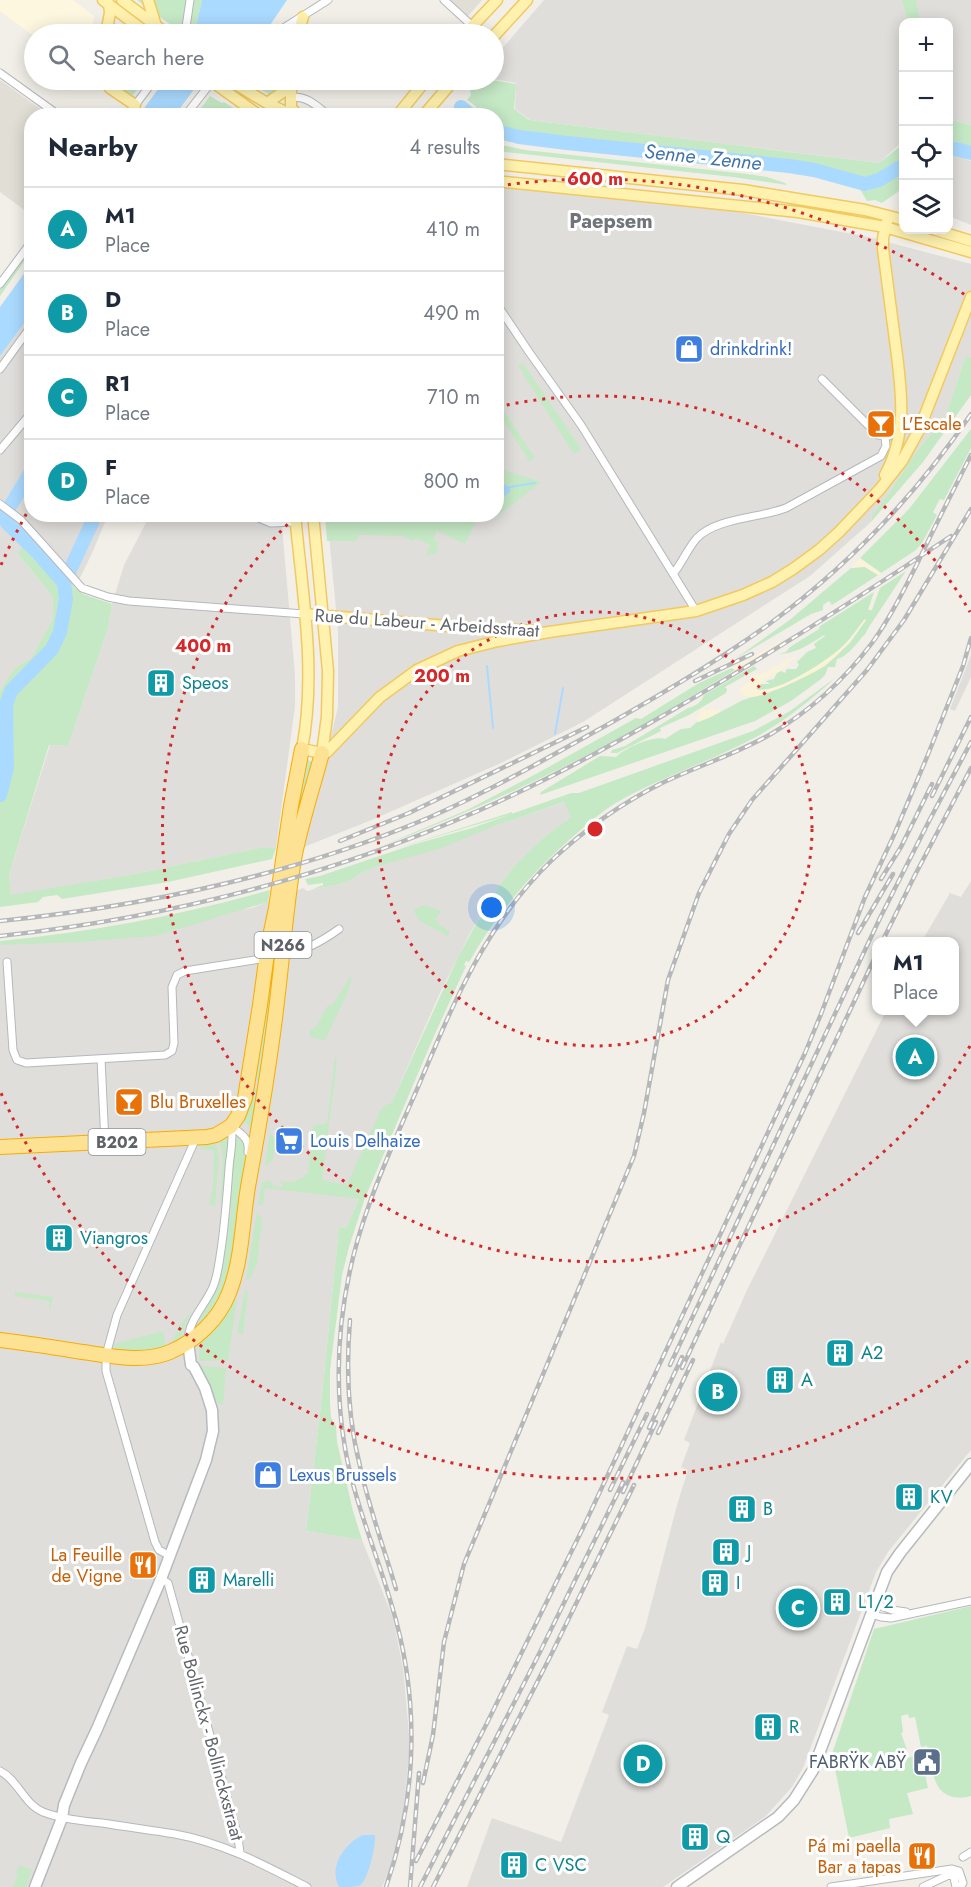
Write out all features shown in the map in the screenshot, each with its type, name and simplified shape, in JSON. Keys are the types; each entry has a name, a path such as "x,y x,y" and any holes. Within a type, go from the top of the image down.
{"highway":[{"name":"N266","path":"231,1126 245,1098 266,958 302,750"},
{"name":"N266","path":"200,1333 222,1307 235,1278 295,856 302,822 322,753"},
{"name":"B202","path":"0,1148 196,1138 216,1135 231,1126"},
{"path":"0,1340 144,1358 171,1352 200,1333"}],"main road":[{"path":"122,0 146,24"},
{"path":"148,0 151,24"},
{"path":"475,24 497,0"},
{"path":"504,25 527,0"},
{"path":"105,1 142,24"},
{"path":"105,1 110,13 108,24"},
{"path":"301,24 303,17"},
{"path":"113,90 135,105"},
{"path":"234,90 247,108"},
{"path":"241,90 278,108"},
{"path":"267,103 284,90"},
{"path":"290,90 291,108"},
{"path":"403,108 418,90"},
{"path":"430,108 445,90"},
{"path":"245,105 249,108"},
{"path":"504,165 743,190 865,210 887,222 971,252"},
{"path":"504,182 887,222 899,220"},
{"path":"870,498 892,461 901,426 902,398 883,249 887,222"},
{"path":"948,234 971,241"},
{"path":"302,750 327,753 364,712 396,684 417,670 458,651 492,642 549,632 696,611 743,595 772,582 793,568 819,550 839,532 903,461 919,430 971,297"},
{"name":"N266","path":"295,522 309,692 308,716 302,750"},
{"name":"N266","path":"314,522 328,693 322,753"},
{"name":"Rue du Labeur - Arbeidsstraat","path":"304,614 489,630 549,632"},
{"path":"458,651 464,645 465,640 460,627"},
{"path":"489,630 492,642"}],"street":[{"path":"186,24 190,0"},
{"path":"291,24 328,0"},
{"path":"444,0 464,24"},
{"path":"0,73 49,108"},
{"path":"133,108 146,90"},
{"path":"191,108 204,90"},
{"path":"290,98 303,98 317,108"},
{"path":"0,284 24,252"},
{"path":"504,315 581,425 696,611"},
{"path":"0,369 24,336"},
{"path":"822,380 871,431 878,435 885,437 901,426 919,430"},
{"path":"0,450 24,422"},
{"path":"673,574 697,538 711,528 786,508 881,456 885,450 885,437"},
{"path":"5,508 21,520 82,588 96,594 129,601 304,614"},
{"path":"7,962 13,1050 14,1056 20,1061 26,1063 165,1055 172,1051 174,1043 172,987 174,978 180,973 296,954 323,941 339,929"},
{"path":"0,1012 10,1012"},
{"path":"101,1059 105,1143"},
{"name":"N266","path":"231,1126 248,1142 246,1197"},
{"name":"N266","path":"35,1887 62,1818 71,1808 97,1729 171,1556 206,1460 213,1431 212,1410 205,1388 192,1363 188,1342 192,1321 214,1286 218,1268 226,1213 233,1134 231,1126"},
{"path":"171,1556 159,1550 155,1542 106,1371 106,1355 117,1315 196,1138"},
{"path":"171,1352 183,1354 196,1364 200,1333"},
{"path":"677,1887 769,1825 789,1806 803,1788 813,1770 887,1572 971,1464"},
{"name":"Rue Bollinckx - Bollinckxstraat","path":"161,1579 168,1583 238,1838 240,1853 307,1887"},
{"path":"873,1609 902,1612 923,1611 971,1601"},
{"path":"0,1772 16,1786 33,1807 62,1818 177,1834 240,1853"},
{"path":"963,1857 971,1852"},
{"path":"831,1887 952,1869 959,1871 962,1885"},
{"path":"923,1887 953,1873 962,1885"}],"shaded area":[{"path":"0,0 73,0 94,16 93,24 24,24 24,29 0,11"},
{"path":"450,0 482,0 468,16"},
{"path":"544,0 971,0 971,125 953,120 953,18 899,18 899,145 879,163 530,120 515,109 516,83 504,81 504,46"},
{"path":"0,80 39,108 24,108 24,210 0,192"},
{"path":"953,154 971,161 971,225 953,218"},
{"path":"504,187 722,209 868,237 971,264 971,357 966,357 945,417 916,452 872,515 871,522 810,576 583,722 501,763 304,847 338,707 338,630 328,522 504,522"},
{"path":"24,323 24,522 105,522 74,587 29,537 18,554 53,597 53,619 31,658 15,668 0,690 0,356"},
{"path":"146,522 282,522 295,675 295,706 276,848 259,848 130,875 11,896 9,875 50,745 68,746 108,628 112,604 124,565"},
{"path":"971,655 971,677 955,711 950,709"},
{"path":"565,802 571,817 544,837 514,866 491,897 468,937 439,995 392,1102 382,1108 359,1199 346,1228 339,1227 306,1531 362,1540 393,1618 403,1668 410,1745 402,1824 390,1869 382,1887 0,1887 0,945 252,908 303,888 307,891 340,884 375,867"},
{"path":"971,881 971,1450 888,1552 876,1572 803,1768 792,1787 766,1816 663,1887 467,1887 492,1818 561,1842 609,1715 602,1712 627,1646 637,1649 645,1628 688,1470 681,1467 690,1443 684,1440 721,1342 723,1344 747,1290 884,1015 959,1015 959,937 924,937 950,893 961,897"}],"green space":[{"path":"137,0 202,0 196,24 169,24"},
{"path":"902,0 916,0 919,18 907,18"},
{"path":"504,82 516,84 514,109 529,120 879,163 899,147 899,160 885,173 859,178 825,167 512,131 504,128 504,108 477,108 467,100 471,95 470,90 504,90"},
{"path":"123,90 137,90 133,95"},
{"path":"262,90 278,90 271,95"},
{"path":"210,96 234,108 201,108"},
{"path":"953,120 971,125 971,147 953,140"},
{"path":"504,146 525,150 747,174 767,177 787,185 504,152"},
{"path":"899,172 899,191 882,203 875,200 867,201 860,189 868,191"},
{"path":"24,254 24,262 0,296 0,288"},
{"path":"966,356 971,357 971,395 923,462 871,522 872,515 916,452 945,417"},
{"path":"523,363 581,449 574,454 518,366"},
{"path":"504,411 535,458 530,462 504,422"},
{"path":"971,429 971,448 944,500 940,499 933,512 937,515 922,543 916,550 881,573 862,560 860,558 909,509"},
{"path":"504,470 541,482 504,511"},
{"path":"326,522 476,522 465,544 437,531 433,539 439,543 437,553 426,556 430,545 415,538 413,541 402,536 358,535 357,541 327,541"},
{"path":"28,536 74,587 83,594 112,604 108,628 68,746 49,745 9,875 11,895 130,875 259,848 276,848 272,859 168,882 62,899 57,895 43,897 38,902 0,907 0,690 15,668 31,658 53,619 53,597 18,554"},
{"path":"865,567 878,575 832,605 829,601 823,605 823,610 811,614 735,659 791,619 851,568"},
{"path":"906,571 866,633 853,648 837,659 835,667 828,667 821,679 791,701 755,721 540,795 541,792 600,756 616,757 640,743 665,739 743,700 783,687 825,665 850,643 864,620 840,649 823,662 775,688 756,689 759,684 770,684 766,681 774,679 781,671 785,673 787,669 796,669 799,665 797,662 807,652 816,648 814,644 825,636 797,650 779,654 786,652 820,626 874,592 868,610 872,610 880,588"},
{"path":"754,666 757,669 725,687 726,693 689,715 660,728 661,731 617,753 611,753 612,750 625,746 696,705 704,695"},
{"path":"732,668 735,670 640,726 553,772 496,799 382,846 467,810 636,718 641,719 699,683"},
{"path":"835,678 796,711 765,732 637,791 600,814 553,855 526,883 501,913 469,962 466,961 464,965 466,966 365,1198 342,1275 330,1370 331,1418 336,1426 337,1442 362,1540 306,1531 339,1227 346,1228 359,1199 265,1188 263,1205 258,1205 262,1182 270,1181 274,1186 283,1187 280,1181 295,1181 308,1173 313,1126 327,1123 335,1057 337,1060 322,1180 347,1185 382,1107 392,1102 459,955 491,897 514,866 544,837 571,817 564,802 441,848 375,867 340,884 311,890 323,883 308,885 305,879 472,828 571,793 579,793 753,731 790,711"},
{"path":"305,761 312,762 277,945 275,943"},
{"path":"512,812 512,814 392,850"},
{"path":"270,890 268,902 155,936 0,945 0,941 102,928 170,915"},
{"path":"425,905 441,911 435,919 439,922 438,924 450,932 448,936 420,921 413,910"},
{"path":"276,968 261,1079 254,1081 269,970"},
{"path":"350,977 352,978 348,991 325,1040 310,1037 310,1030 316,1027 328,1005 332,1006"},
{"path":"253,1087 259,1090 254,1130 241,1119"},
{"path":"270,1131 275,1141 273,1159 265,1166"},
{"path":"228,1135 224,1204 220,1204 223,1156 219,1139"},
{"path":"235,1136 243,1142 246,1151 233,1267 214,1312 196,1327 196,1322 216,1290 221,1271 231,1212 231,1168"},
{"path":"216,1144 219,1156 215,1206 209,1205 213,1186 214,1150 200,1149 201,1146"},
{"path":"257,1212 262,1219 257,1262 251,1278 246,1280"},
{"path":"245,1291 248,1291 243,1334 237,1333"},
{"path":"15,1292 53,1297 49,1312 49,1301 15,1296"},
{"path":"235,1296 237,1300 228,1360 199,1361 201,1341"},
{"path":"193,1310 186,1322 181,1341 171,1345 179,1326"},
{"path":"163,1331 166,1347 143,1352 125,1352 118,1351 114,1344"},
{"path":"200,1366 226,1368 223,1405 214,1401"},
{"path":"971,1606 971,1796 958,1798 942,1791 934,1776 927,1746 921,1747 915,1717 909,1718 908,1714 901,1716 903,1732 901,1733 907,1750 889,1754 890,1761 921,1755 928,1788 907,1793 913,1814 889,1819 890,1828 849,1838 832,1754 874,1629"},
{"path":"19,1865 32,1870 26,1887 13,1887"}],"sand":[{"path":"860,558 881,573 878,575 865,567 851,568"},
{"path":"865,619 843,650 820,669 760,696 749,697 740,693 740,688 747,684 751,676 764,673 793,657 795,657 780,671 764,680 756,689 765,690 776,687 804,674 840,649"},
{"path":"780,642 735,670 732,668"},
{"path":"712,708 720,712 699,722 696,716 700,715 700,711"}],"water":[{"path":"202,0 287,0 271,24 196,24"},
{"path":"158,90 194,90 180,108 144,108"},
{"path":"24,274 24,323 0,356 0,307"},
{"path":"504,484 510,487 510,492 504,497"},
{"path":"363,1835 375,1835 373,1854 365,1878 359,1886 339,1887 336,1872 340,1856 350,1844"}],"waterway":[{"name":"Senne - Zenne","path":"504,133 567,143 789,166 814,170 865,184 879,180 899,168"},
{"name":"Senne - Zenne","path":"953,148 971,153"},
{"name":"Senne - Zenne","path":"24,483 6,513 7,523 64,583"},
{"path":"510,487 535,483"},
{"name":"Senne - Zenne","path":"0,795 7,768 6,705 11,691 52,649 60,632 66,599 64,583 92,522"},
{"path":"487,666 493,728"},
{"path":"555,734 563,688"}],"railway":[{"path":"0,921 109,907 164,897 271,872 377,838 428,818 499,784 692,675 797,603 852,554 903,501 950,444 971,414"},
{"path":"386,1887 397,1852 404,1817 409,1781 411,1710 400,1638 349,1468 339,1386 341,1325 351,1264 359,1234 386,1160 444,1026 473,967 507,912 528,886 551,861 618,808 662,783 771,734 813,705 838,682 872,643 891,614 971,455"},
{"path":"423,1783 433,1735 444,1642 464,1564 634,1156 668,980 699,893 729,834 752,800 867,670 904,620 971,509"},
{"path":"0,936 124,918 245,891 305,875 364,855 480,810 577,763 707,690 813,626 951,536"},
{"path":"416,1861 583,1528 805,1053 865,897 927,757 963,666 971,638"},
{"path":"695,681 752,654"},
{"path":"932,796 971,717"},
{"path":"340,841 409,813 587,727"},
{"path":"670,1365 880,918 971,742"},
{"path":"884,937 971,768"},
{"path":"881,879 901,847 932,784"},
{"path":"858,933 893,874"},
{"path":"682,1368 872,964"},
{"path":"350,1320 348,1375 356,1448 368,1497 396,1589"},
{"path":"649,1428 682,1357"},
{"path":"658,1433 693,1360"},
{"path":"610,1490 647,1414"},
{"path":"623,1492 656,1422"},
{"path":"420,1887 540,1652 623,1482"},
{"path":"433,1887 634,1485"},
{"path":"410,1887 419,1773"}],"place":[{"name":"drinkdrink!","path":"689,349"},
{"name":"L'Escale","path":"881,424"},
{"name":"Speos","path":"161,683"},
{"name":"M1","path":"915,1057"},
{"name":"Blu Bruxelles","path":"129,1102"},
{"name":"Louis Delhaize","path":"289,1141"},
{"name":"Viangros","path":"59,1238"},
{"name":"A2","path":"840,1353"},
{"name":"A","path":"780,1380"},
{"name":"D","path":"718,1392"},
{"name":"Lexus Brussels","path":"268,1475"},
{"name":"KV","path":"909,1497"},
{"name":"B","path":"742,1509"},
{"name":"J","path":"726,1552"},
{"name":"La Feuille de Vigne","path":"143,1565"},
{"name":"Marelli","path":"202,1580"},
{"name":"I","path":"715,1583"},
{"name":"L1/2","path":"837,1602"},
{"name":"R1","path":"798,1608"},
{"name":"R","path":"768,1727"},
{"name":"FABRŸK ABŸ","path":"927,1762"},
{"name":"F","path":"643,1764"},
{"name":"Q","path":"695,1837"},
{"name":"Pá mi paella Bar a tapas","path":"922,1856"},
{"name":"C VSC","path":"514,1865"}],"district":[{"name":"Paepsem","path":"611,221"}]}
